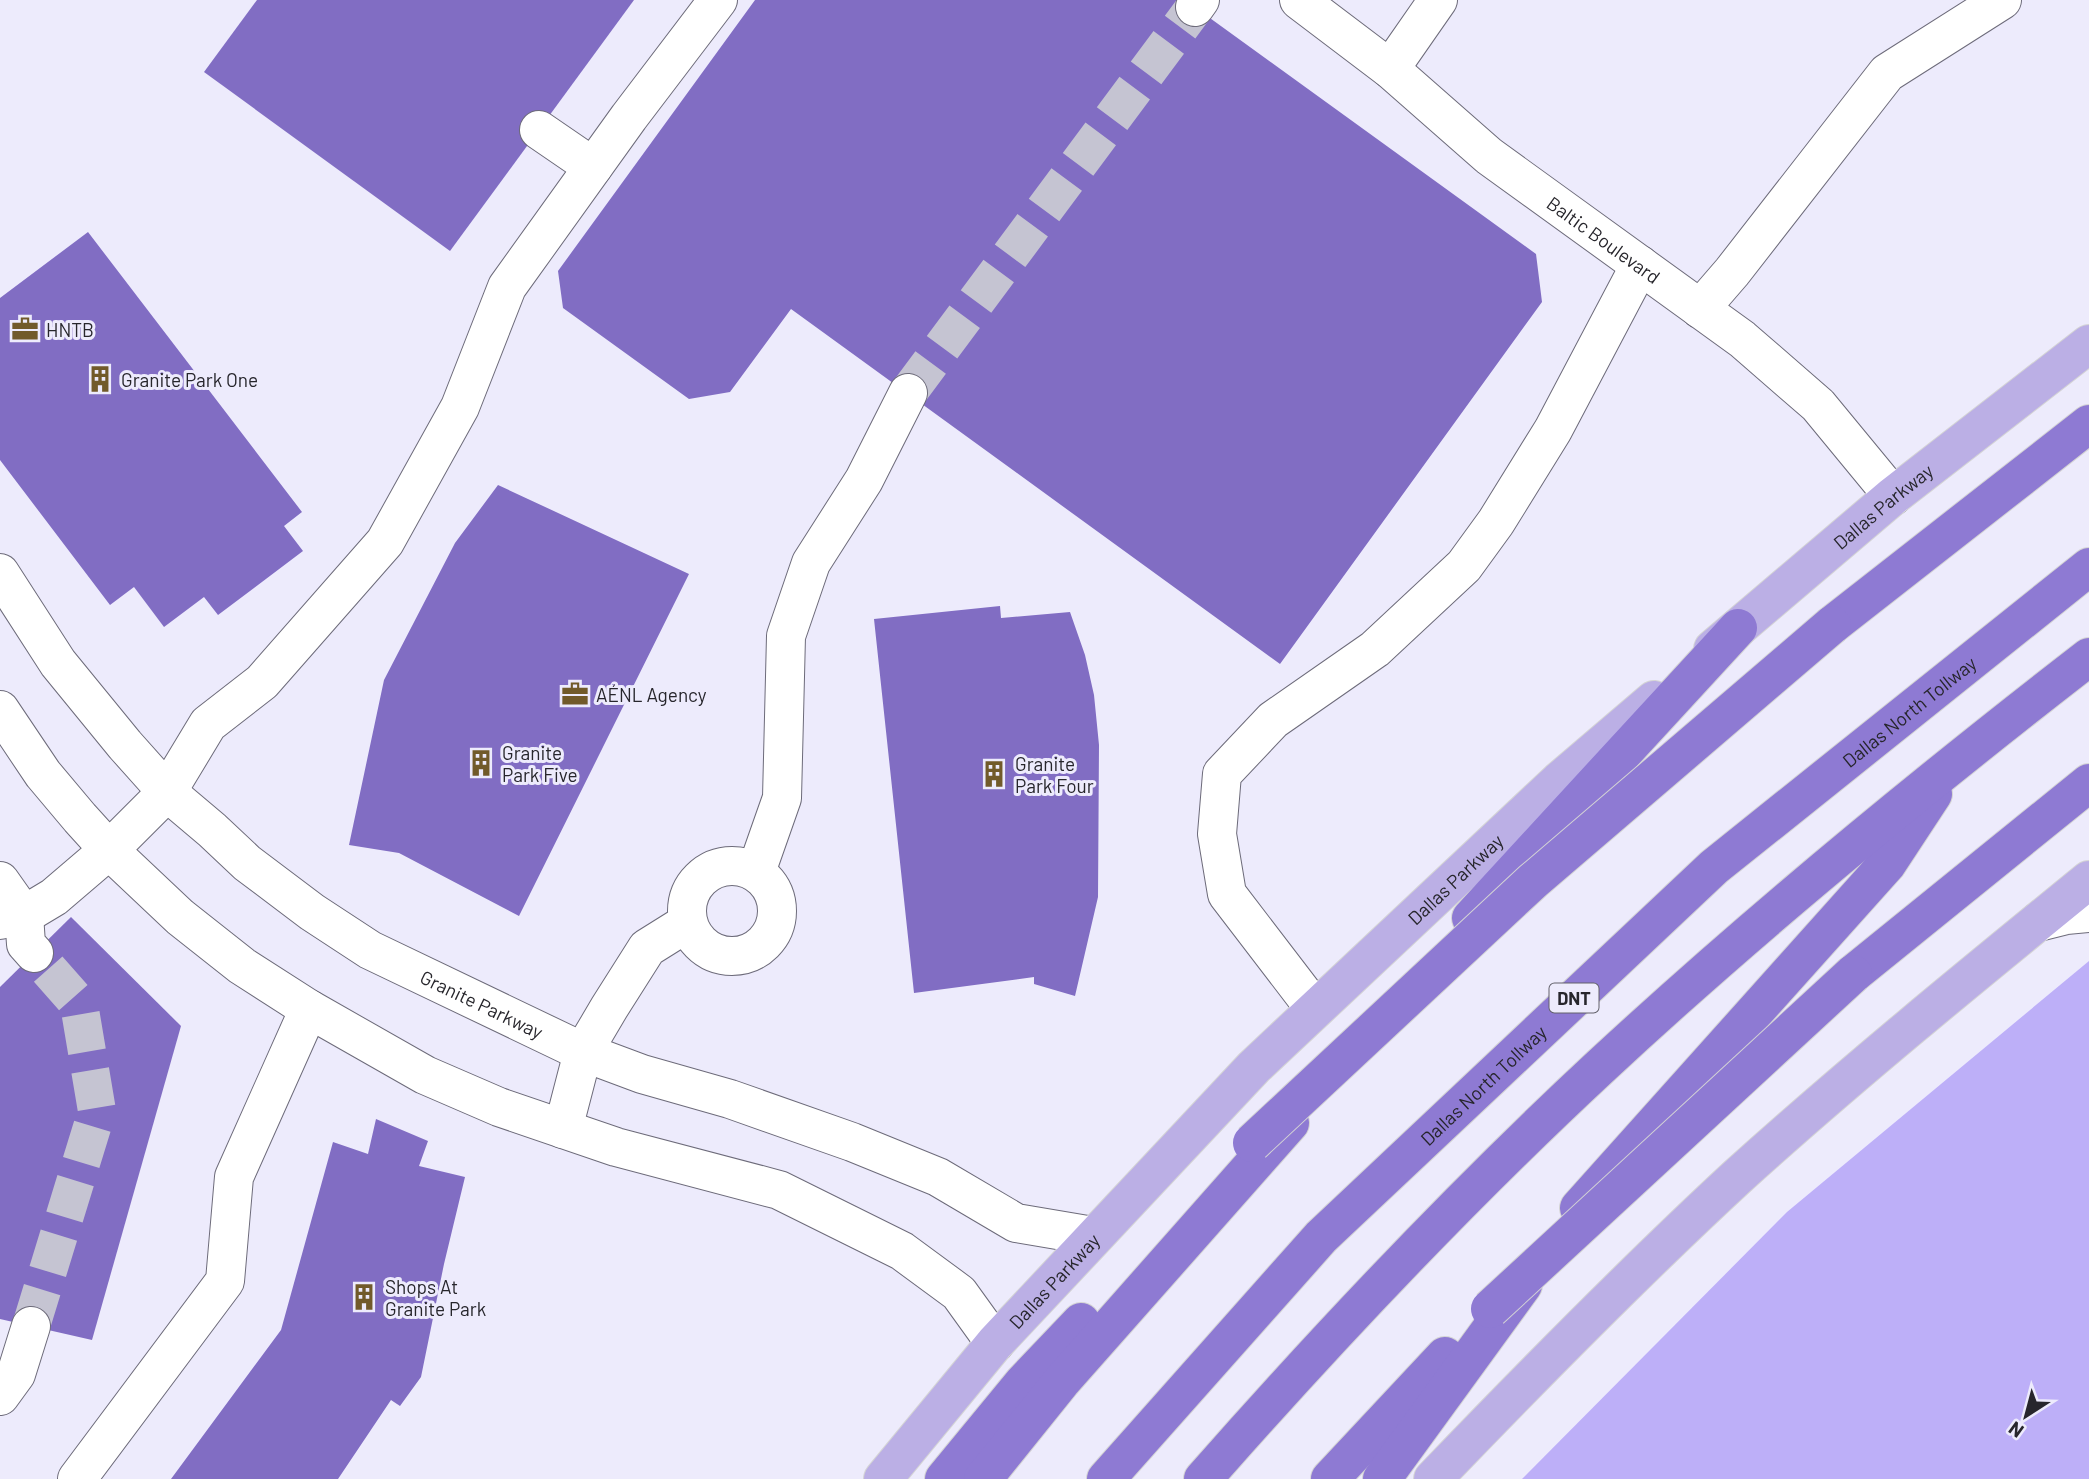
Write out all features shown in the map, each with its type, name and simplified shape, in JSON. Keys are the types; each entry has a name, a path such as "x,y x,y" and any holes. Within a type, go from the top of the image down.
{"highway":[{"path":"944,1479 1023,1383 1252,1143 1533,881 1832,625 2089,424"},
{"name":"Dallas North Tollway","path":"1106,1479 1321,1237 1714,867 2089,567"},
{"path":"983,1479 1070,1371 1456,934 1738,628"},
{"path":"1203,1479 1391,1273 1496,1166 1590,1077 1706,971 1952,763 2089,657"},
{"path":"1382,1479 1580,1206 1887,864 1952,763"},
{"path":"1330,1479 1490,1309 1853,974 2089,783"},
{"path":"1359,1479 1400,1422 1490,1309"}],"main road":[{"name":"Dallas Parkway","path":"883,1479 995,1343 1093,1236 1254,1067 1315,1009 1559,781 1893,496 2089,344"},
{"path":"1433,1479 1611,1297 1737,1178 1872,1058 2089,880"}],"street":[{"path":"12,917 54,897 109,850 167,792 208,724 262,682 386,542 460,407 507,287 718,0"},
{"name":"Baltic Boulevard","path":"1299,0 1390,69 1489,156 1742,339 1818,405 1893,496"},
{"path":"1390,69 1438,0"},
{"path":"1700,309 1732,272 1887,73 2002,0"},
{"path":"539,130 593,167"},
{"path":"1315,1009 1227,894 1217,834 1222,774 1273,720 1375,649 1464,566 1496,522 1553,430 1640,265"},
{"path":"756,872 782,798 786,636 811,563 864,480 908,393"},
{"name":"Granite Parkway","path":"0,573 58,663 167,792 247,863 312,912 370,950 583,1052 642,1074 730,1099 852,1142 938,1177 1016,1223 1093,1236"},
{"path":"0,710 43,774 109,850 180,917 243,966 309,1009 425,1075 499,1107 651,1157 779,1190 902,1251 959,1293 995,1343"},
{"path":"743,866 756,872 775,894 778,908 771,936 749,954 734,957 720,955 705,948 687,923 686,907 690,892 699,879 712,870 743,866"},
{"path":"0,881 12,917 26,944 34,953"},
{"path":"2038,922 2089,913"},
{"path":"563,1129 583,1052 647,948 687,923"},
{"path":"77,1479 225,1281 234,1177 309,1009"},
{"path":"0,1396 16,1374 31,1326"}],"shaded area":[{"path":"2089,961 2089,1479 1522,1479 1787,1212"}],"building":[{"path":"257,0 634,0 450,251 204,72"},
{"path":"755,0 1185,0 1536,254 1542,302 1280,664 791,309 730,392 689,399 563,308 558,271"},
{"name":"Granite Park One","path":"88,232 302,512 284,526 303,551 218,615 204,597 164,627 134,587 110,605 0,460 0,298"},
{"name":"Granite Park Five","path":"498,485 689,574 519,916 399,853 349,845 384,680 455,543"},
{"name":"Granite Park Four","path":"1000,606 1001,618 1070,612 1085,655 1094,695 1099,745 1098,897 1075,996 1034,984 1034,977 914,993 874,619"},
{"path":"71,917 181,1026 92,1340 0,1319 0,987"},
{"name":"Shops At Granite Park","path":"376,1119 428,1141 419,1166 465,1177 421,1377 400,1406 391,1400 338,1479 171,1479 281,1330 333,1142 368,1154"}],"tunnel":[{"path":"908,393 1195,7"},
{"path":"31,1326 97,1111 79,1004 34,953"}],"place":[{"name":"HNTB","path":"25,329"},
{"name":"Granite Park One","path":"100,379"},
{"name":"AÉNL Agency","path":"575,694"},
{"name":"Granite Park Five","path":"481,763"},
{"name":"Granite Park Four","path":"994,774"},
{"name":"Shops At Granite Park","path":"364,1297"}]}
